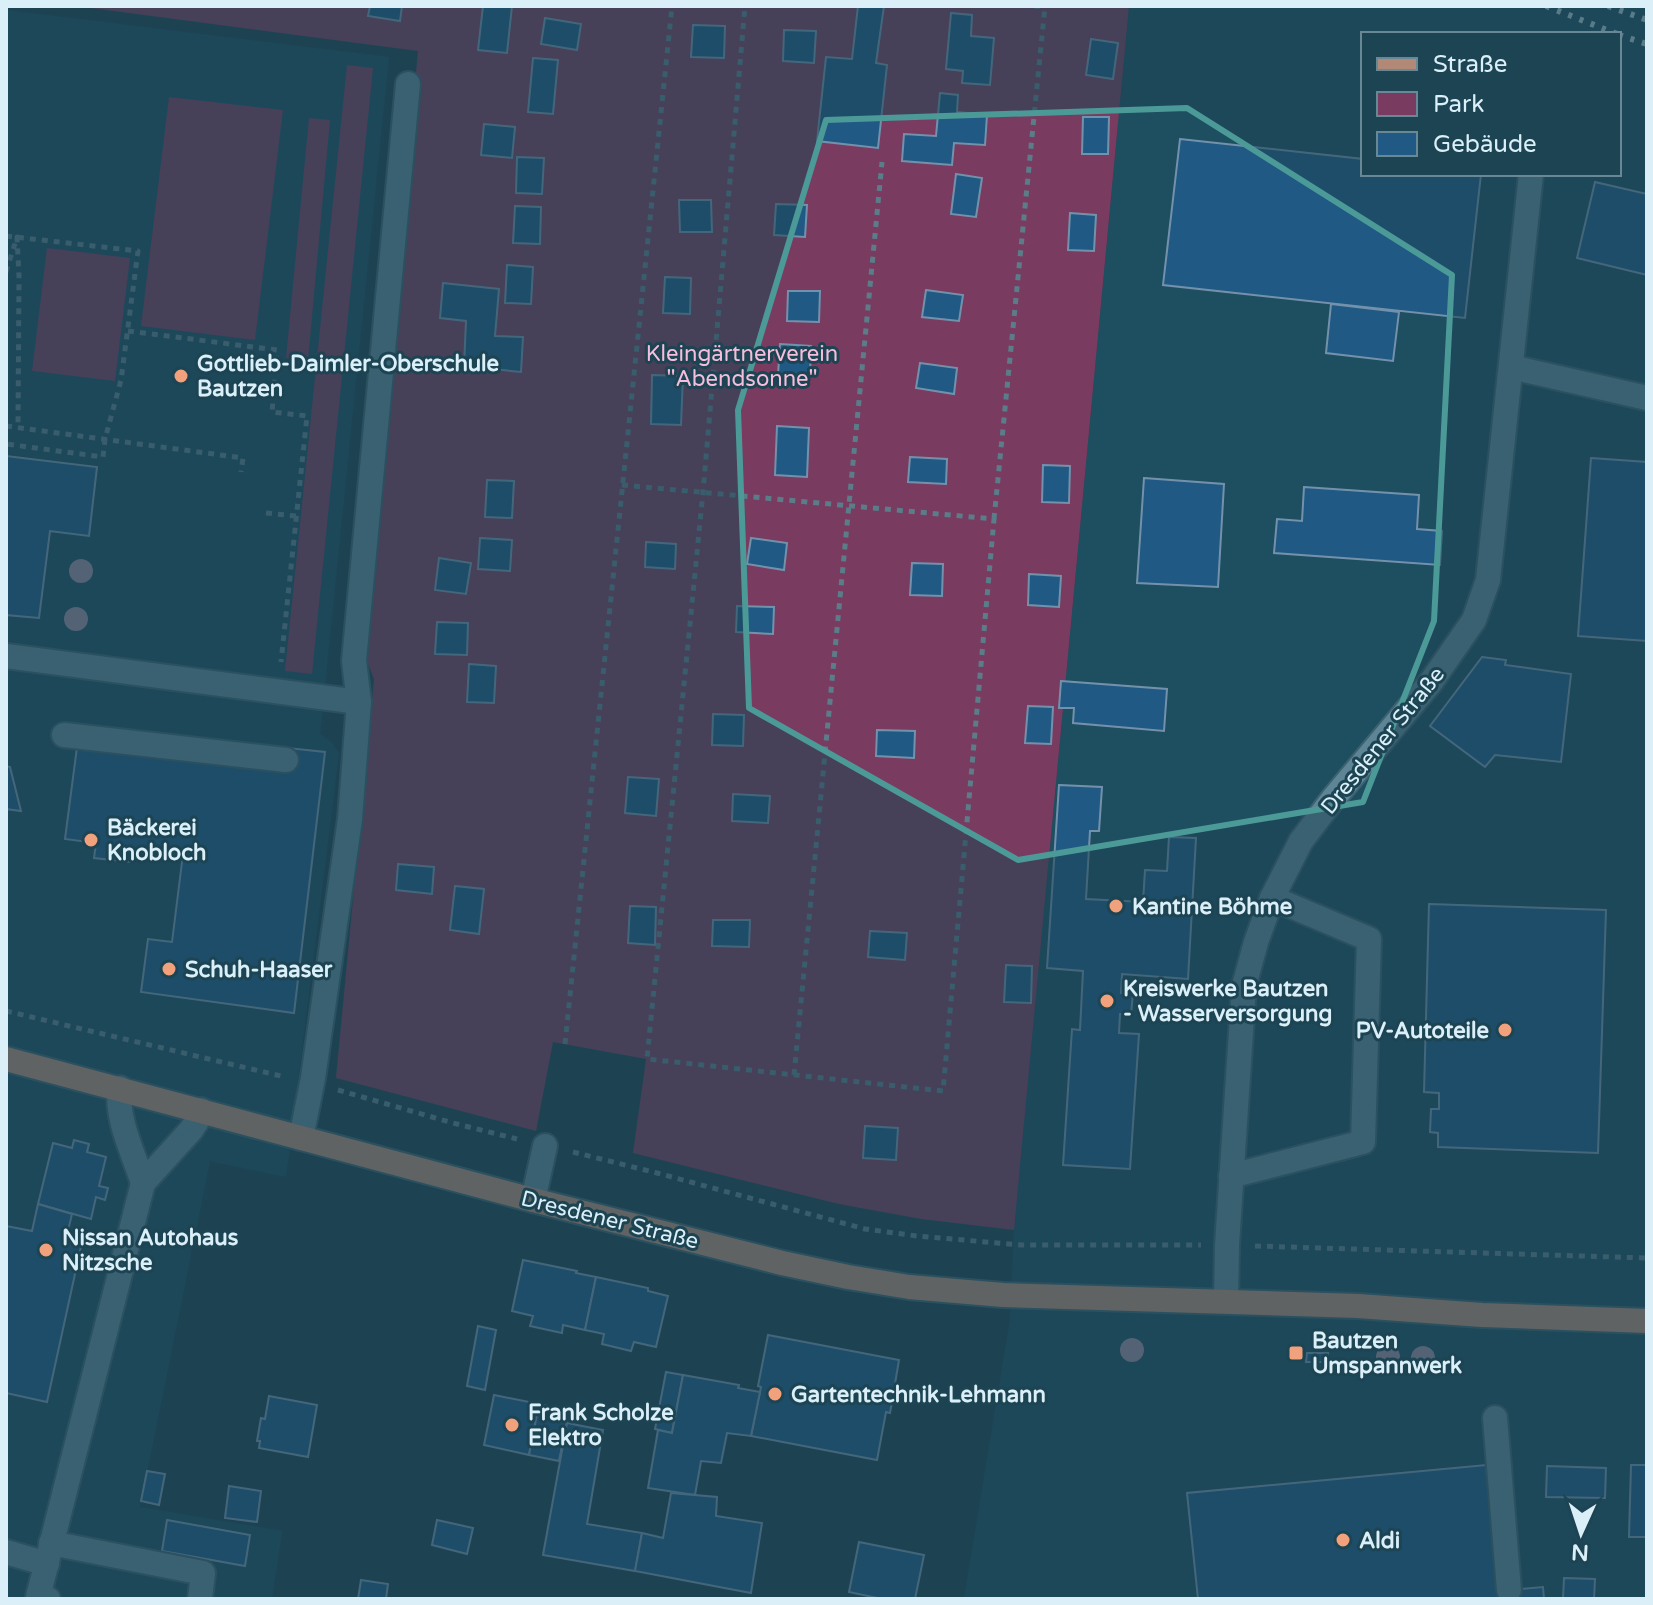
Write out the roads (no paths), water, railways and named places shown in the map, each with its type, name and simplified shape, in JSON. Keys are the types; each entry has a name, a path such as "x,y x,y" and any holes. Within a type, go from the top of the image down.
{"main road":[{"name":"Dresdener Straße","path":"6,1059 782,1263 909,1287 1003,1295 1226,1301 1647,1321"}],"street":[{"path":"301,1138 312,1083 350,819 359,702 354,661 408,84"},
{"name":"Dresdener Straße","path":"1226,1301 1244,986 1272,898 1301,841 1431,682 1474,620 1488,580 1531,176"},
{"path":"1511,367 1647,398"},
{"path":"6,656 359,702"},
{"path":"64,735 286,760"},
{"path":"1231,1176 1363,1142 1369,939 1272,898"},
{"path":"120,1088 120,1113 143,1183"},
{"path":"48,1599 38,1597 143,1183 191,1130 201,1110"},
{"path":"533,1200 545,1146"},
{"path":"1495,1418 1509,1590"},
{"path":"6,1552 49,1554 203,1573 200,1599"}],"railway":[{"path":"1546,6 1612,32"},
{"path":"1608,6 1647,20"},
{"path":"1621,36 1647,44"}],"place":[{"name":"Gottlieb-Daimler-Oberschule Bautzen","path":"181,376"},
{"name":"Bäckerei Knobloch","path":"91,840"},
{"name":"Kantine Böhme","path":"1116,906"},
{"name":"Schuh-Haaser","path":"169,969"},
{"name":"Kreiswerke Bautzen - Wasserversorgung","path":"1107,1001"},
{"name":"PV-Autoteile","path":"1505,1030"},
{"name":"Nissan Autohaus Nitzsche","path":"46,1250"},
{"name":"Bautzen Umspannwerk","path":"1296,1353"},
{"name":"Gartentechnik-Lehmann","path":"775,1394"},
{"name":"Frank Scholze Elektro","path":"512,1425"},
{"name":"Aldi","path":"1343,1540"}],"park label":[{"name":"Kleingärtnerverein \"Abendsonne\"","path":"742,366"}]}
